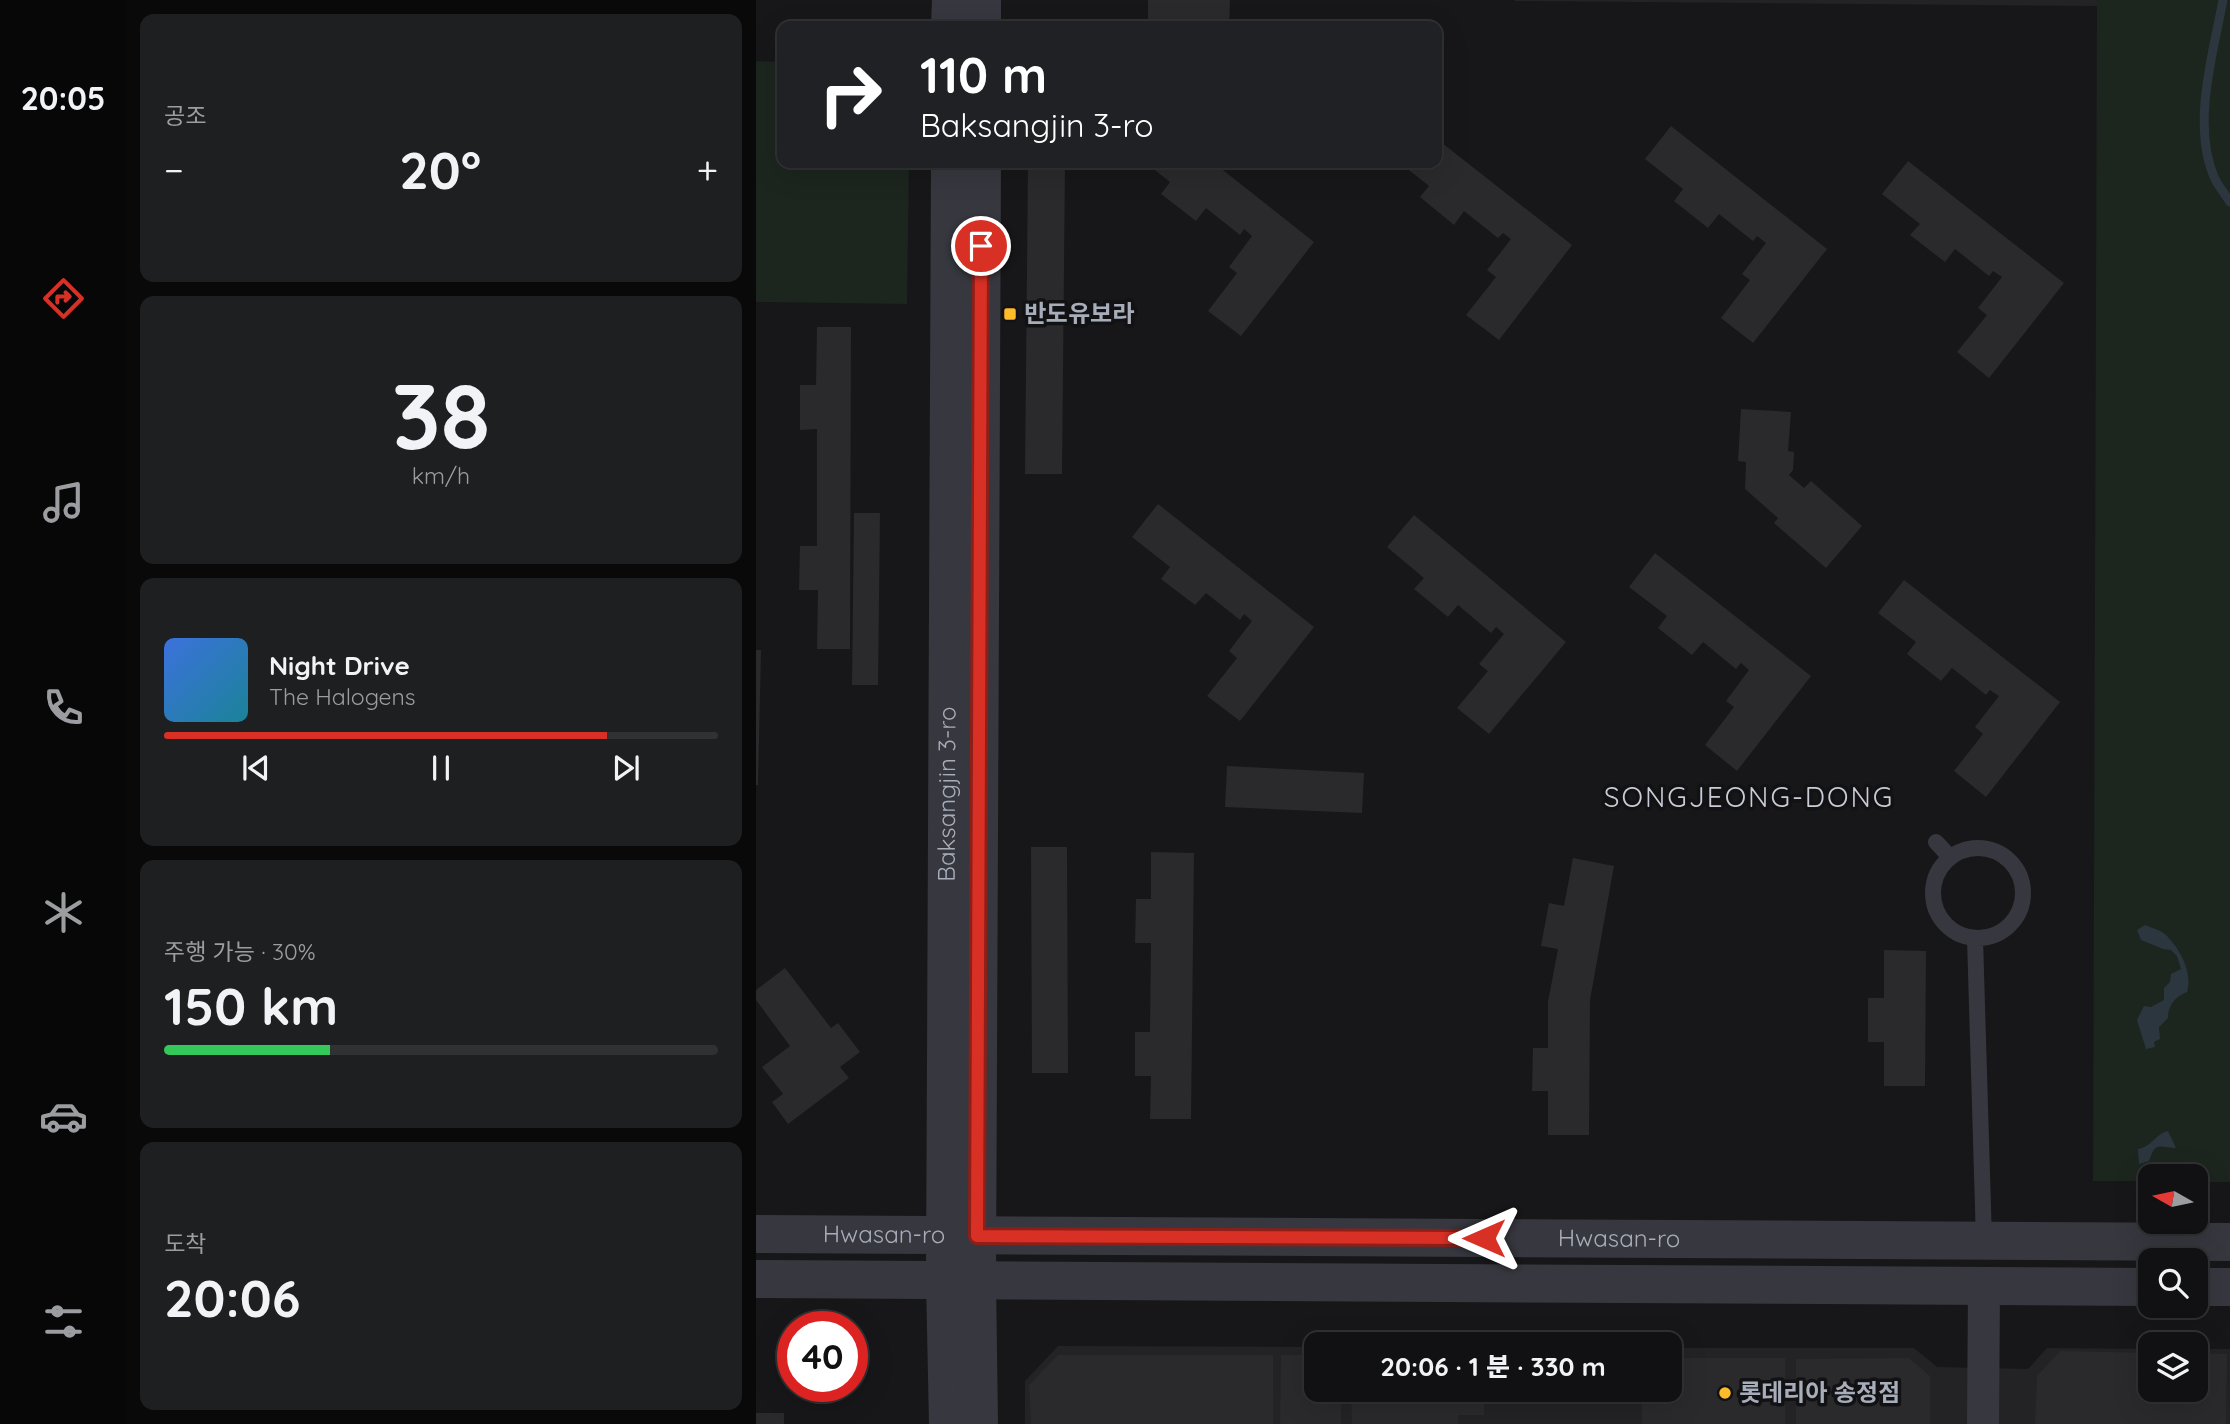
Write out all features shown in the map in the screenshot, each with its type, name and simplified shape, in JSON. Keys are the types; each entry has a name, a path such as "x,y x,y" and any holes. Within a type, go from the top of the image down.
{"street":[{"path":"950,21 951,0"},
{"path":"982,0 982,21"},
{"name":"Baksangjin 3-ro","path":"948,1424 961,1280 950,168"},
{"name":"Baksangjin 3-ro","path":"961,1235 982,168"},
{"name":"Hwasan-ro","path":"756,1234 2230,1242"},
{"name":"Hwasan-ro","path":"756,1279 2138,1287"},
{"name":"Baksangjin 3-ro","path":"961,1280 979,1424"},
{"path":"1983,1424 1984,1286"},
{"path":"2208,1287 2230,1287"}],"lane":[{"path":"1936,842 1950,857"},
{"path":"1974,847 1988,848 2011,861 2023,886 2019,912 2011,923 2001,932 1989,937 1975,938 1962,935 1941,919 1935,906 1934,880 1940,867 1950,857 1961,850 1974,847"},
{"path":"1975,938 1984,1241"}],"shaded area":[{"path":"2097,0 2097,6 1515,1"},
{"path":"2097,0 2230,0 2230,1182 2208,1182 2208,1164 2138,1164 2138,1181 2093,1181"},
{"path":"756,61 777,62 777,168 909,168 907,304 756,302"},
{"path":"2145,925 2164,933 2176,947 2188,977 2187,992 2173,1002 2168,1018 2159,1027 2160,1039 2154,1042 2155,1047 2146,1049 2137,1020 2144,1006 2151,1007 2164,1000 2164,988 2170,982 2171,974 2181,969 2177,956 2171,950 2141,940 2137,930"},
{"path":"2168,1131 2176,1148 2156,1148 2149,1161 2139,1164 2138,1149 2147,1146"},
{"path":"1058,1346 1304,1347 1304,1402 1682,1402 1682,1348 1914,1348 1937,1367 2028,1369 2047,1348 2138,1349 2138,1402 2208,1402 2208,1349 2230,1349 2230,1424 1025,1424 1025,1381"}],"building":[{"path":"1148,0 1230,0 1229,21 1148,21"},
{"path":"1671,126 1827,249 1753,343 1721,318 1750,280 1742,274 1766,243 1757,236 1753,241 1719,214 1708,228 1674,201 1683,189 1645,159"},
{"path":"1442,143 1572,245 1499,340 1466,315 1496,277 1487,270 1511,239 1503,233 1498,238 1464,211 1454,225 1420,197 1429,186 1406,168 1442,168"},
{"path":"1908,161 2064,283 1989,378 1957,352 1987,315 1978,308 2002,277 1993,271 1989,276 1955,249 1945,262 1910,235 1920,224 1882,194"},
{"path":"1028,168 1065,168 1062,474 1025,474"},
{"path":"1152,168 1220,168 1314,242 1241,336 1208,311 1237,273 1229,267 1252,236 1244,229 1240,235 1206,208 1196,221 1161,194 1170,182"},
{"path":"817,327 851,327 850,649 817,649 818,590 799,590 800,546 817,546 817,429 800,430 800,385 816,385"},
{"path":"1741,409 1791,412 1788,451 1794,452 1793,470 1789,475 1804,488 1811,481 1862,526 1826,568 1774,523 1778,518 1745,489 1746,462 1738,461"},
{"path":"1158,504 1314,627 1240,721 1207,696 1237,658 1229,651 1252,621 1244,614 1240,620 1206,593 1195,605 1161,579 1170,567 1132,537"},
{"path":"854,513 880,513 878,685 852,685"},
{"path":"1414,515 1566,642 1489,734 1457,708 1488,671 1479,664 1504,634 1496,627 1491,633 1458,605 1448,617 1414,589 1424,578 1387,547"},
{"path":"1655,553 1811,676 1737,771 1705,745 1734,707 1726,701 1749,670 1741,663 1736,669 1703,642 1692,655 1658,628 1667,616 1629,587"},
{"path":"1904,580 2060,702 1986,797 1954,771 1983,734 1975,727 1999,696 1990,690 1986,695 1952,668 1941,681 1907,654 1916,642 1878,613"},
{"path":"756,650 761,650 758,785 756,785"},
{"path":"1227,766 1364,773 1362,813 1225,807"},
{"path":"1031,847 1067,847 1068,1073 1032,1073"},
{"path":"1151,852 1194,853 1191,1119 1150,1119 1151,1076 1135,1076 1135,1032 1150,1032 1151,943 1135,943 1136,899 1151,899"},
{"path":"1573,858 1614,866 1590,1000 1589,1135 1548,1135 1548,1091 1532,1091 1533,1048 1548,1048 1548,1002 1558,949 1541,946 1549,903 1564,906"},
{"path":"1884,950 1926,951 1925,1086 1884,1086 1884,1042 1868,1042 1868,998 1884,998"},
{"path":"785,968 831,1028 838,1023 860,1052 840,1067 849,1078 788,1124 772,1102 783,1094 762,1067 790,1046 756,1000 756,990"},
{"path":"2060,1351 2138,1353 2138,1402 2208,1402 2208,1354 2227,1354 2226,1424 2035,1424 2037,1376"},
{"path":"1058,1355 1273,1355 1273,1424 1031,1424 1029,1385"},
{"path":"1281,1355 1304,1355 1304,1402 1341,1402 1341,1424 1280,1424"},
{"path":"1682,1358 1785,1358 1785,1424 1642,1424 1642,1402 1682,1402"},
{"path":"1909,1358 1930,1376 1930,1424 1796,1424 1796,1359"},
{"path":"1351,1402 1484,1402 1484,1415 1458,1415 1458,1424 1352,1424"},
{"path":"756,1413 784,1413 784,1424 756,1424"}],"waterway":[{"path":"2223,0 2204,113 2208,158 2215,179 2230,202"}],"place":[{"name":"반도유보라","path":"1010,314"},
{"name":"롯데리아 송정점","path":"1725,1393"}],"district":[{"name":"SONGJEONG-DONG","path":"1749,797"}],"route":[{"path":"981,246 977,1236 1484,1238"}]}
